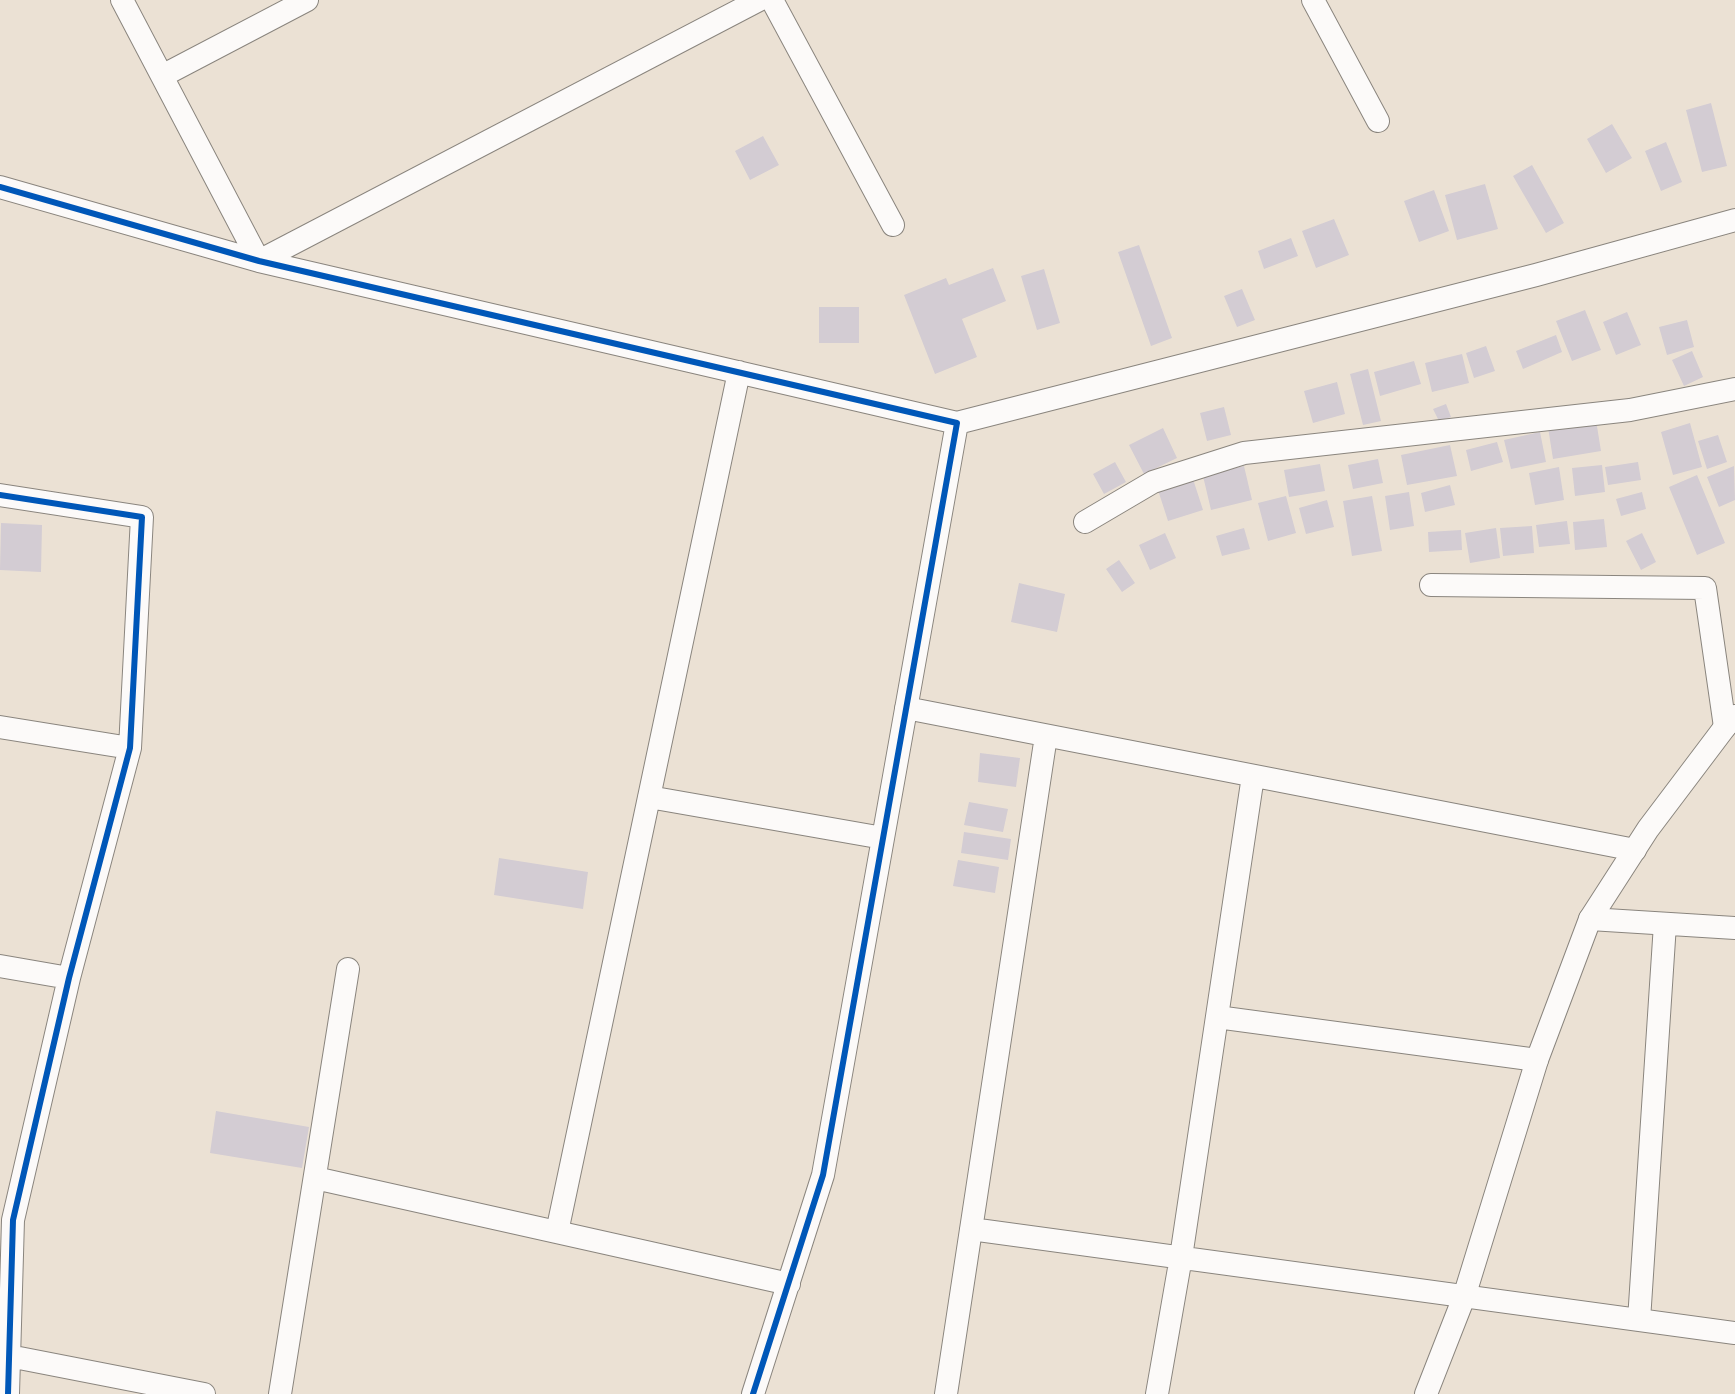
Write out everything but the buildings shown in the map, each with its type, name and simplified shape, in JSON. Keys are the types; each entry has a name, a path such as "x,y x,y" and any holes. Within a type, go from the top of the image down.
{"street":[{"path":"122,0 259,261"},
{"path":"162,76 308,0"},
{"path":"259,261 759,0"},
{"path":"772,0 893,225"},
{"path":"1313,0 1378,122"},
{"path":"0,187 259,261 956,423 1536,275 1735,220"},
{"path":"557,1232 739,372"},
{"path":"1085,522 1153,482 1244,453 1630,410 1735,389"},
{"path":"753,1394 823,1175 956,423"},
{"path":"0,495 142,517 130,748 7,1219 9,1356 8,1394"},
{"path":"1426,1394 1464,1296 1537,1060 1590,919 1648,829 1730,721 1705,588 1431,585"},
{"path":"906,708 1635,850"},
{"path":"0,727 130,748"},
{"path":"946,1394 1046,736"},
{"path":"1157,1394 1181,1258 1253,776"},
{"path":"649,797 883,838"},
{"path":"1590,919 1735,928"},
{"path":"1639,1320 1665,924"},
{"path":"0,966 69,978"},
{"path":"280,1394 348,969"},
{"path":"1217,1017 1537,1060"},
{"path":"315,1178 789,1284"},
{"path":"971,1229 1735,1333"},
{"path":"9,1356 204,1394"}],"cycle path":[{"path":"0,187 259,261 957,423 823,1175 753,1394"},
{"path":"0,495 142,517 130,748 69,978 13,1220 8,1394"}]}
